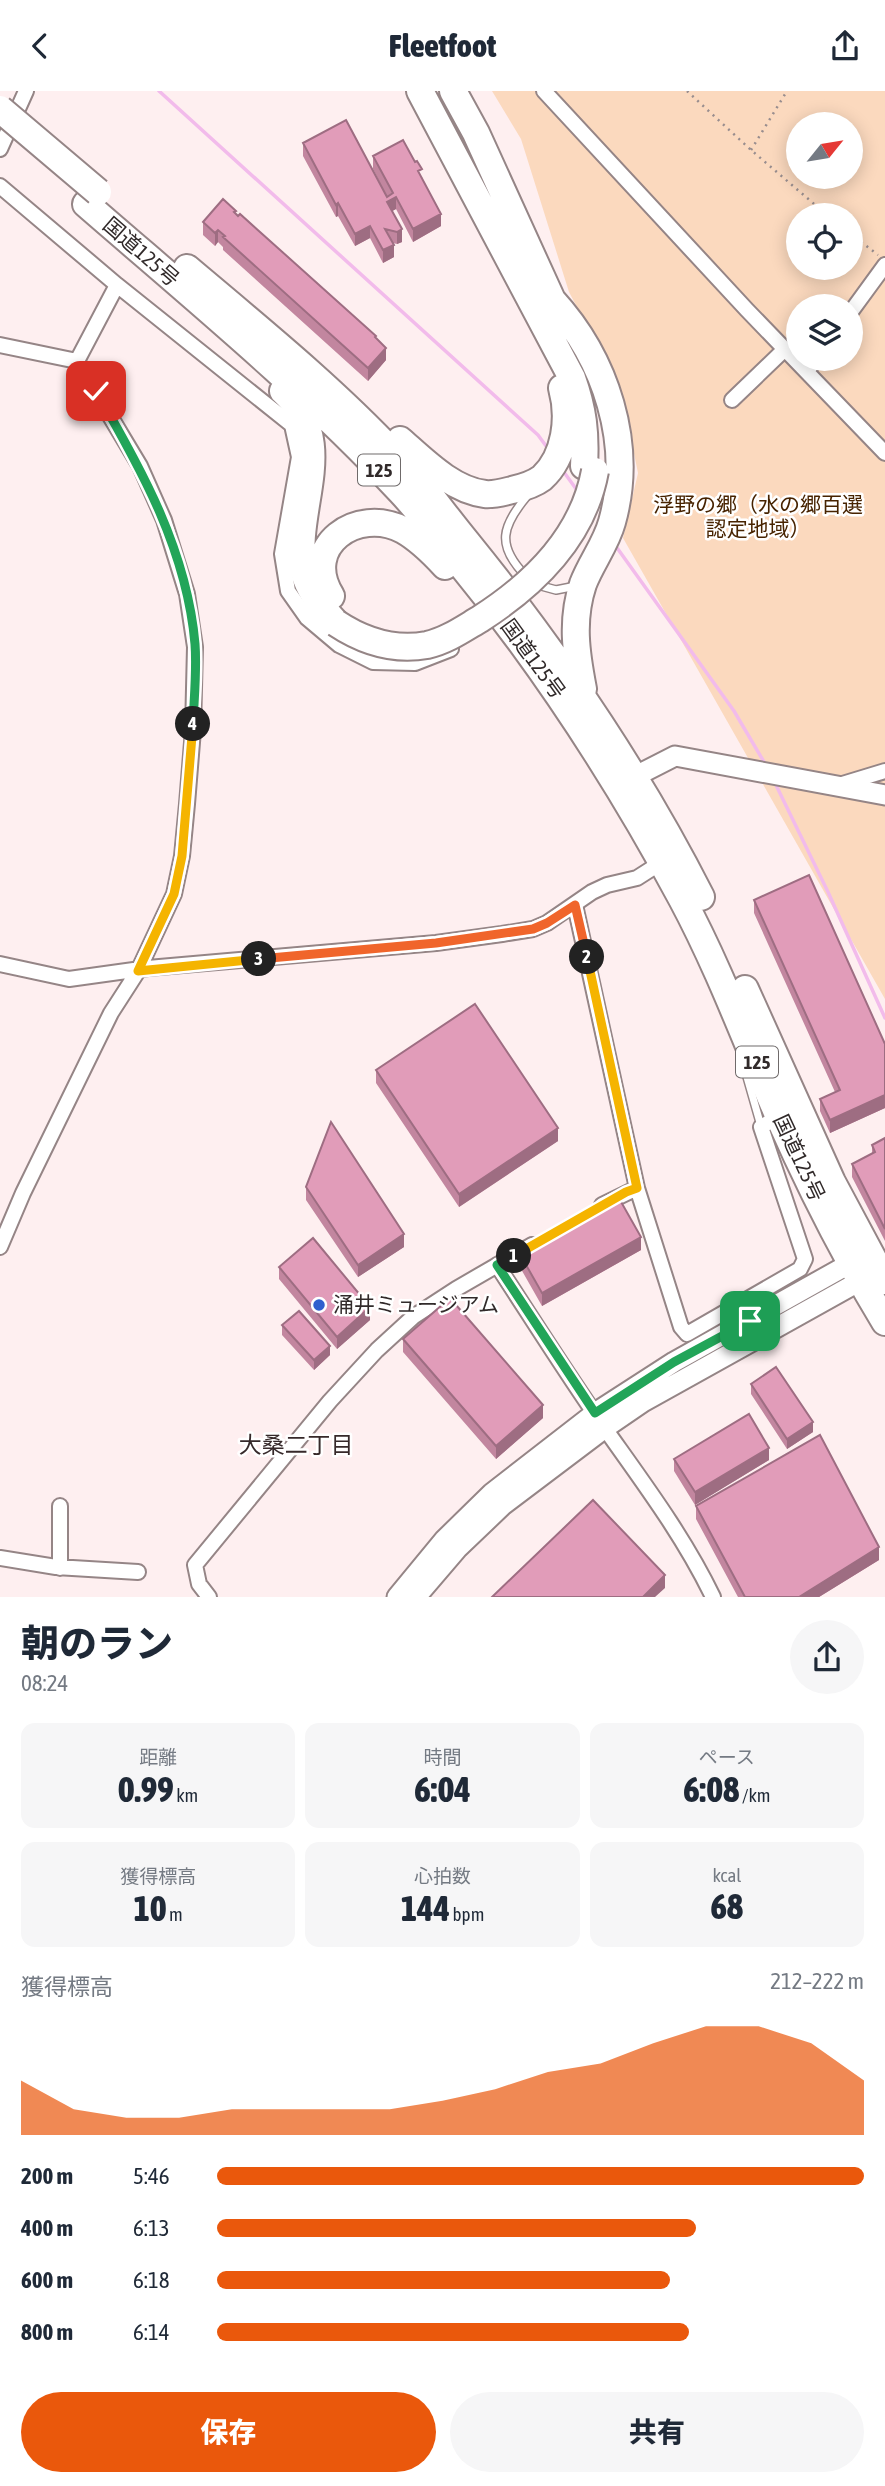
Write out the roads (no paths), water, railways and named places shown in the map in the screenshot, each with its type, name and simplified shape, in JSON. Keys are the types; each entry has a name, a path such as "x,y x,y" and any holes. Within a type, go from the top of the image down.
{"highway":[{"path":"196,299 212,324 291,398 309,437 313,459 302,543 304,573 320,605 367,640 403,647 428,645 459,632 507,602 545,567 580,517 593,486 582,404 572,378 420,91"},
{"path":"453,91 476,133 552,300 558,326 584,379 597,423 589,469"},
{"name":"国道125号","path":"0,109 196,299 319,409 402,493 503,616 626,781 683,863 719,934 803,1121 867,1272 885,1322"},
{"name":"国道125号","path":"0,132 92,198 333,392 397,457 523,611 585,699 662,862 718,968 757,1062 770,1121 867,1272"},
{"path":"552,300 573,323 604,385 617,428 620,460 618,496 612,524 584,583 575,619 575,637 585,699"},
{"path":"333,392 359,404 430,467 461,487 486,495 522,488 544,474 562,445 567,405 560,379 560,358"},
{"path":"340,618 321,566 329,543 336,535 359,523 384,524 403,530 432,552 460,581 483,591"}],"street":[{"path":"0,149 26,91"},
{"path":"544,91 785,349 732,400"},
{"path":"0,185 117,285 292,425 299,457 282,554 288,591 307,618 339,645 373,662 415,663 442,654 473,638 503,616"},
{"path":"863,294 885,263"},
{"path":"77,361 117,285"},
{"path":"0,345 77,361 140,466 164,520 187,594 195,647 193,730 182,856 174,894 138,971 111,1013 4,1224 0,1247"},
{"path":"807,371 885,453"},
{"path":"626,781 675,756 885,796"},
{"path":"837,785 885,771"},
{"path":"0,964 69,979 436,943 502,934 533,929 547,923 592,892 607,885 637,879 662,862"},
{"path":"575,905 637,1188 681,1327 687,1334 800,1269 805,1259 770,1121"},
{"path":"590,1212 637,1188"},
{"path":"209,1597 200,1584 195,1565 330,1401 377,1350 413,1317 544,1238"},
{"path":"497,1265 600,1421 672,1522 698,1565 713,1597"},
{"path":"397,1597 444,1540 492,1493 600,1421 643,1402 867,1272"},
{"path":"416,1597 457,1549 503,1505 600,1421"},
{"path":"60,1506 60,1568"},
{"path":"0,1558 60,1568 138,1572"}],"lane":[{"path":"544,474 510,517 505,547 512,562 534,584 556,590 584,583"}],"waterway":[{"path":"159,91 538,435 549,450"},
{"path":"561,468 579,493"},
{"path":"615,545 734,711 767,767"},
{"path":"775,783 885,1018"}],"place":[{"name":"涌井ミュージアム","path":"319,1305"}],"district":[{"name":"大桑二丁目","path":"296,1445"}],"park label":[{"name":"浮野の郷（水の郷百選 認定地域）","path":"758,517"}]}
